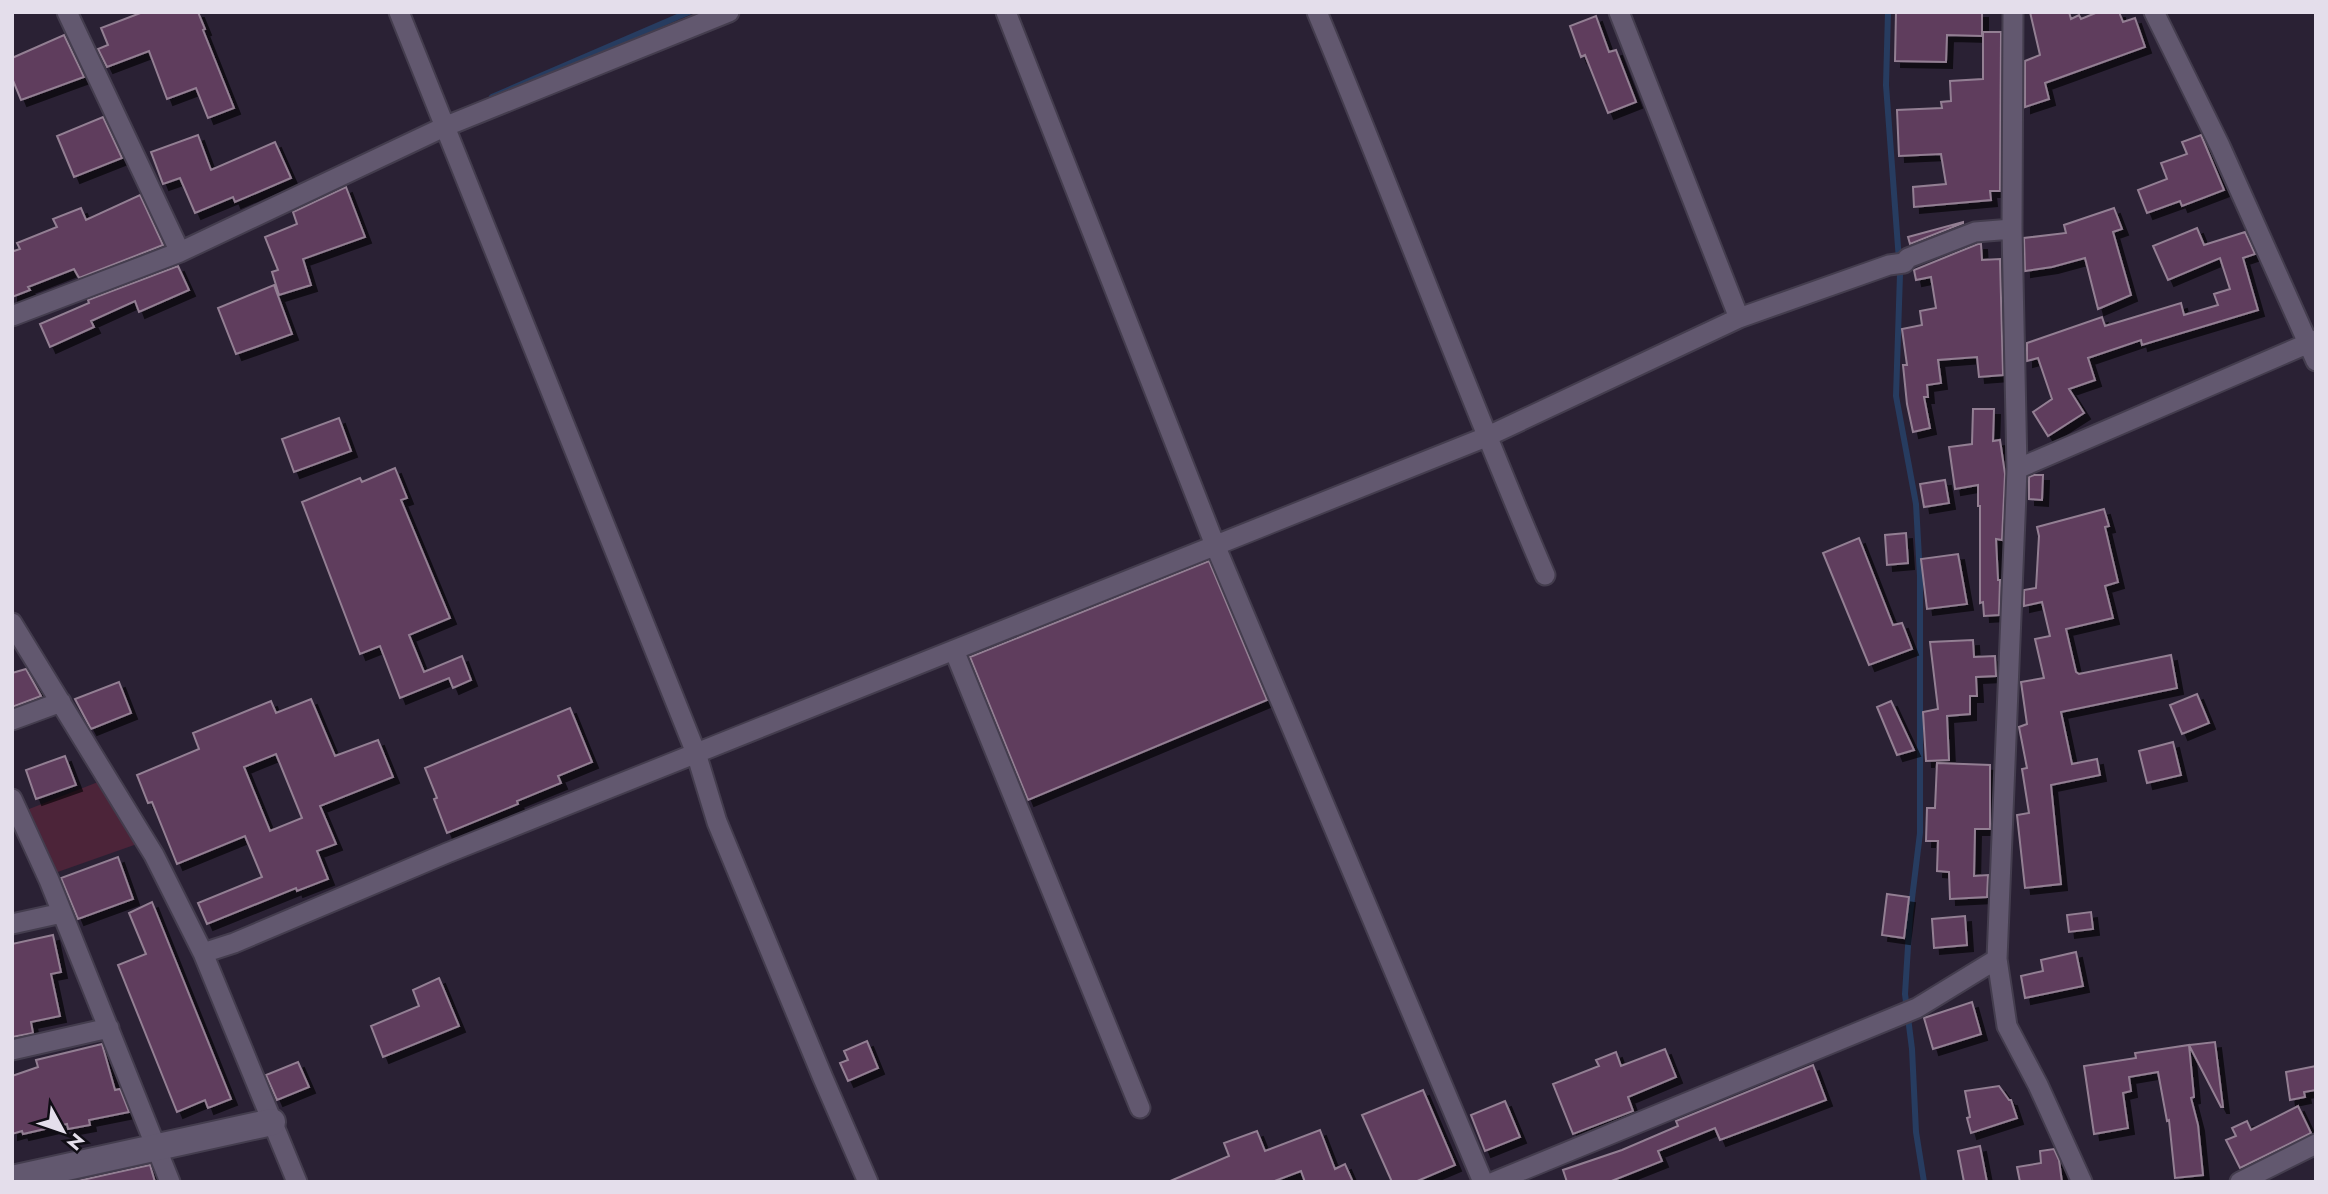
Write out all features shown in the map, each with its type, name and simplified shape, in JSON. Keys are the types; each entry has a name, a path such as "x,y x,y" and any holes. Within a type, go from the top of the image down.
{"street":[{"path":"67,12 180,252"},
{"path":"399,12 696,753 718,822 822,1078 868,1182"},
{"path":"12,316 180,252 444,127 729,12"},
{"path":"1006,12 1215,545 1483,1182"},
{"path":"1317,12 1441,316 1486,437 1545,575"},
{"path":"1619,12 1740,318"},
{"path":"2013,12 2012,229 2017,469 1997,959 2007,1026 2038,1085 2082,1182"},
{"path":"2017,469 2313,348 2220,146 2154,12"},
{"path":"204,953 1486,437 1740,318 1896,264 1975,232 2012,229"},
{"path":"12,623 20,653 61,702 154,855 204,953 298,1182"},
{"path":"954,650 1140,1108"},
{"path":"12,720 61,702"},
{"path":"12,799 62,913 170,1182"},
{"path":"12,923 62,913"},
{"path":"1494,1182 1908,1012 1997,959"},
{"path":"12,1050 109,1028"},
{"path":"12,1179 272,1122"},
{"path":"2240,1182 2316,1144"}],"shaded area":[{"path":"98,782 137,844 52,874 24,811"}],"building":[{"path":"143,12 198,12 234,108 208,118 196,88 167,99 149,51 107,67 98,49 108,45 101,28"},
{"path":"1896,12 1982,12 1982,36 1947,35 1946,62 1895,61"},
{"path":"2030,12 2069,12 2071,19 2079,15 2081,19 2098,12 2119,12 2123,22 2135,18 2145,47 2045,83 2049,99 2025,107 2025,61 2040,55"},
{"path":"1596,16 1609,52 1616,50 1636,102 1608,113 1585,55 1581,57 1570,26"},
{"path":"1983,32 2001,32 2000,191 1990,191 1991,200 1914,207 1913,187 1946,184 1941,154 1899,156 1897,110 1942,108 1941,102 1951,101 1950,81 1983,79"},
{"path":"64,35 84,77 21,100 12,78 12,58"},
{"path":"103,117 122,158 74,177 57,136"},
{"path":"198,135 211,170 275,142 291,178 235,202 233,197 195,213 180,178 163,184 151,152"},
{"path":"2201,135 2224,190 2182,206 2180,201 2147,213 2138,190 2167,179 2161,163 2187,154 2182,142"},
{"path":"346,187 365,237 303,259 311,285 279,295 272,272 278,270 265,237 297,224 293,212"},
{"path":"140,195 163,245 79,278 74,269 28,287 30,290 12,297 12,249 20,249 17,243 57,227 53,219 81,208 86,220"},
{"path":"2114,208 2122,229 2113,232 2131,295 2098,309 2085,258 2025,271 2024,238 2066,233 2064,225"},
{"path":"1963,223 1910,244 1908,237"},
{"path":"2197,228 2204,245 2245,232 2255,254 2243,258 2258,310 2142,345 2141,340 2088,358 2095,380 2069,389 2084,413 2048,436 2033,412 2052,399 2038,358 2027,361 2027,343 2102,317 2105,326 2181,303 2184,315 2218,305 2214,294 2230,289 2220,258 2168,280 2153,246"},
{"path":"1981,244 1982,260 2000,259 2003,375 1979,377 1977,357 1938,360 1941,383 1927,385 1928,397 1924,397 1930,428 1913,432 1907,404 1903,365 1907,365 1902,329 1922,325 1920,311 1936,308 1931,277 1916,280 1914,270"},
{"path":"178,266 189,290 139,312 135,301 91,321 94,327 50,347 40,324 89,303 88,300"},
{"path":"274,285 292,334 236,354 218,308"},
{"path":"1973,409 1994,409 1993,441 2000,440 2005,474 2002,540 1996,539 2000,580 1999,615 1984,616 1983,602 1980,603 1978,485 1955,489 1949,447 1972,444"},
{"path":"339,418 351,451 294,472 282,439"},
{"path":"395,468 407,498 401,500 450,618 409,635 424,672 462,656 471,680 453,688 449,678 400,698 380,646 360,654 302,502 360,478 362,482"},
{"path":"2043,475 2042,500 2029,499 2029,477"},
{"path":"1945,480 1949,503 1924,507 1920,484"},
{"path":"2104,509 2109,526 2105,527 2118,582 2105,586 2113,618 2066,629 2076,672 2079,674 2171,655 2177,688 2061,712 2072,764 2097,759 2100,775 2051,785 2061,884 2025,888 2017,815 2029,813 2022,769 2027,768 2019,727 2027,724 2021,682 2044,678 2035,639 2050,636 2042,602 2024,606 2024,590 2036,588 2039,536 2037,527"},
{"path":"1906,533 1908,563 1887,565 1885,535"},
{"path":"1859,538 1893,625 1902,623 1912,649 1869,665 1823,553"},
{"path":"1958,554 1967,604 1927,609 1921,559"},
{"path":"1209,561 1267,700 1028,800 970,657"},
{"path":"1973,640 1974,657 1995,656 1996,676 1976,677 1977,696 1970,696 1970,714 1947,716 1949,760 1926,761 1923,712 1938,709 1930,642"},
{"path":"26,669 41,696 12,707 12,673"},
{"path":"119,682 131,713 91,729 75,699"},
{"path":"2197,694 2209,723 2182,734 2170,705"},
{"path":"311,699 335,756 378,740 393,777 320,806 336,844 317,851 328,879 297,891 296,888 207,924 198,903 262,877 245,836 177,864 152,802 148,803 137,775 199,749 193,733 271,701 276,713","holes":["276,754 302,818 270,831 244,767"]},
{"path":"1891,701 1914,750 1897,755 1877,707"},
{"path":"570,708 592,762 558,776 561,783 447,833 425,768"},
{"path":"2173,742 2181,775 2147,783 2139,751"},
{"path":"65,756 76,785 36,799 26,770"},
{"path":"1937,763 1990,765 1990,829 1975,829 1974,876 1988,875 1987,897 1950,899 1949,872 1937,871 1938,841 1926,841 1927,808 1935,808"},
{"path":"118,857 133,899 78,919 61,878"},
{"path":"1887,894 1909,897 1904,938 1882,935"},
{"path":"152,902 231,1099 208,1108 205,1100 177,1112 118,965 146,954 129,913"},
{"path":"2091,912 2093,929 2069,932 2067,915"},
{"path":"1965,916 1967,945 1934,948 1932,919"},
{"path":"53,935 61,972 51,974 60,1016 31,1022 33,1033 12,1037 12,944"},
{"path":"2076,952 2083,986 2025,998 2021,976 2043,971 2041,960"},
{"path":"439,978 459,1026 383,1057 371,1026 419,1006 413,990"},
{"path":"1972,1002 1981,1034 1933,1049 1924,1018"},
{"path":"867,1041 878,1068 848,1081 840,1063 848,1060 844,1051"},
{"path":"2215,1042 2223,1107 2189,1045"},
{"path":"102,1044 115,1090 120,1089 129,1112 89,1120 90,1125 68,1129 67,1124 12,1134 12,1076 38,1067 36,1060"},
{"path":"2189,1045 2194,1097 2191,1098 2198,1125 2203,1175 2175,1178 2169,1120 2167,1121 2158,1072 2129,1077 2131,1091 2123,1093 2128,1128 2094,1134 2084,1066 2136,1058 2135,1053"},
{"path":"1665,1049 1676,1077 1628,1097 1633,1111 1573,1134 1553,1084 1599,1066 1596,1060 1616,1052 1621,1066"},
{"path":"298,1062 309,1087 277,1100 266,1075"},
{"path":"1813,1065 1826,1100 1720,1140 1715,1128 1658,1151 1662,1161 1609,1182 1567,1182 1563,1170 1622,1150 1678,1126 1676,1121"},
{"path":"2316,1066 2316,1090 2304,1092 2305,1097 2290,1100 2286,1072"},
{"path":"1999,1086 2011,1100 2017,1118 1971,1133 1965,1091"},
{"path":"1423,1090 1455,1165 1415,1182 1392,1182 1362,1115"},
{"path":"1505,1101 1520,1137 1485,1151 1471,1115"},
{"path":"2298,1106 2311,1133 2240,1168 2226,1140 2236,1136 2232,1128 2247,1121 2251,1130"},
{"path":"1320,1130 1335,1169 1345,1164 1353,1182 1305,1182 1301,1171 1272,1182 1168,1182 1229,1156 1224,1143 1257,1131 1265,1151"},
{"path":"1980,1146 1987,1182 1964,1182 1958,1151"},
{"path":"2054,1149 2059,1160 2062,1182 2020,1182 2017,1167 2041,1163 2040,1151"},
{"path":"150,1165 155,1182 73,1182"}],"waterway":[{"path":"492,97 689,12"},
{"path":"1888,12 1886,85 1900,274 1896,396 1916,504 1920,576 1920,833 1910,915 1905,994 1912,1049 1916,1132 1924,1182"}]}
